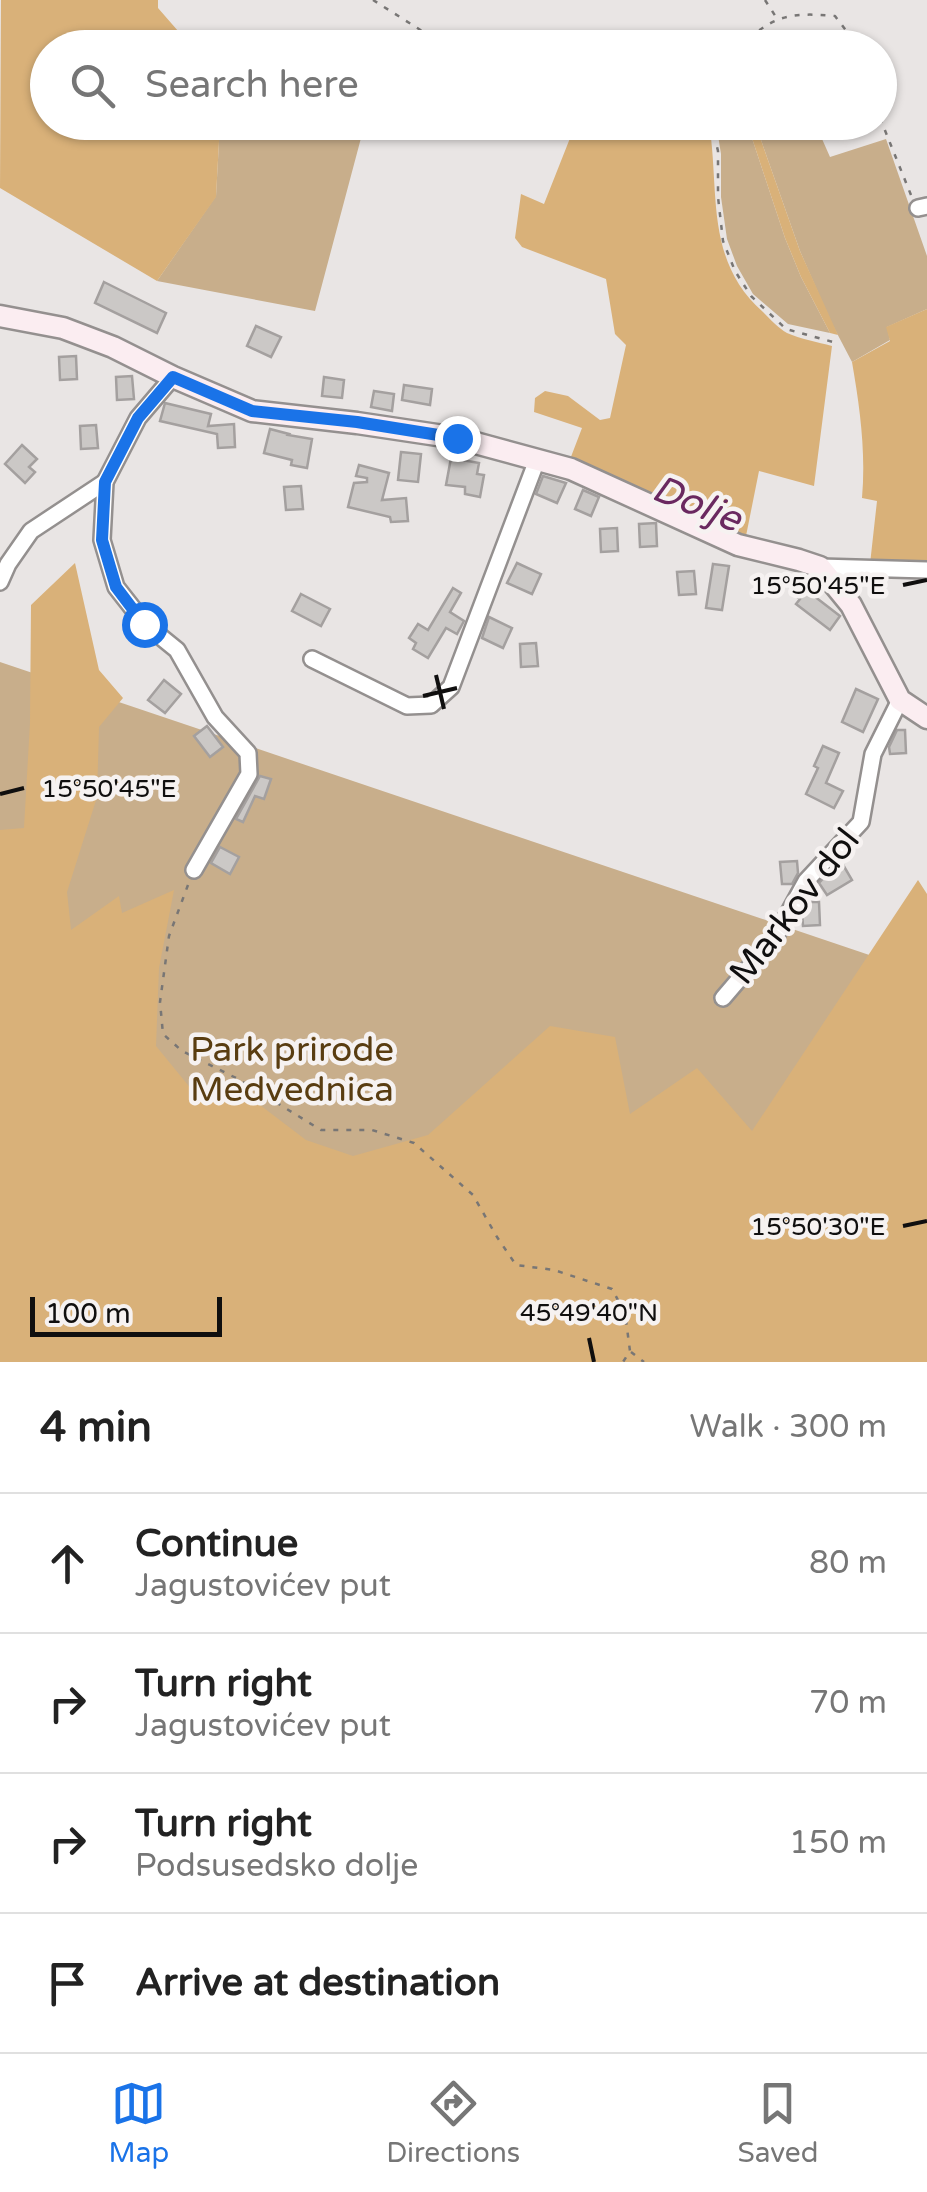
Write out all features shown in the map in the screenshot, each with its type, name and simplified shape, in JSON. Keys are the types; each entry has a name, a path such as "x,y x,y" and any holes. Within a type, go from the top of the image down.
{"street":[{"path":"0,316 64,328 252,411 457,438 571,469 738,546 820,567 927,570"},
{"path":"173,377 138,418 105,482 102,540 116,587 144,624 176,650 215,717 248,753 250,774 194,870"},
{"path":"312,659 407,706 430,705 451,687 537,460"},
{"path":"0,582 31,531 105,482"},
{"path":"820,567 851,605 900,700 927,718"},
{"name":"Markov dol","path":"723,998 776,936 806,881 861,822 872,754 900,700"}],"path":[{"path":"373,0 420,30"},
{"path":"765,0 777,18"},
{"path":"757,30 777,18 813,14 835,16 846,30"},
{"path":"716,140 723,241 735,271 750,296 786,329 833,342"},
{"path":"888,140 902,178 922,207"},
{"path":"194,870 169,936 160,1002 163,1034 182,1051 238,1079 321,1130 372,1130 414,1142 473,1195 516,1265 554,1270 612,1289 625,1313 630,1352 624,1362"},
{"path":"630,1352 644,1362"}],"green space":[{"path":"219,140 360,140 315,311 157,281 216,196"},
{"path":"719,140 753,140 785,238 830,333 788,324 753,294 727,239 721,197"},
{"path":"761,140 822,140 830,157 886,140 927,256 927,309 887,327 890,340 852,362 800,251"},
{"name":"Park prirode Medvednica","path":"0,662 893,963 927,1362 0,1362"}],"shaded area":[{"path":"1,0 158,0 158,8 177,30 30,30 30,140 219,140 216,197 157,281 0,188"},
{"path":"569,140 711,140 718,224 731,270 744,292 780,329 832,346 814,486 759,471 746,536 569,462 582,428 534,412 535,398 545,391 568,396 600,420 610,418 626,345 615,334 606,279 522,247 515,238 521,194 544,204"},
{"path":"753,140 761,140 800,251 838,335 830,333 785,238"},
{"path":"927,309 927,567 870,564 877,501 862,498 862,430 852,362 890,341 886,327"},
{"name":"Park prirode Medvednica","path":"75,563 99,670 123,698 99,727 97,797 67,892 71,930 119,896 122,913 174,890 159,968 156,1046 192,1090 204,1098 231,1083 306,1140 353,1156 428,1135 550,1026 615,1037 630,1114 697,1068 752,1131 918,880 927,894 927,1362 0,1362 0,830 24,828 31,605"}],"building":[{"path":"104,282 166,313 157,333 95,303"},
{"path":"256,326 281,337 271,357 247,346"},
{"path":"76,356 77,379 60,380 59,357"},
{"path":"132,376 134,399 117,400 116,377"},
{"path":"324,377 344,380 342,398 322,396"},
{"path":"404,385 432,389 430,405 402,400"},
{"path":"374,391 394,394 392,411 371,407"},
{"path":"165,403 211,414 208,426 234,424 235,447 218,448 217,434 160,421"},
{"path":"96,425 98,448 81,449 80,426"},
{"path":"270,429 312,439 307,468 264,453"},
{"path":"22,445 37,459 29,467 35,472 25,483 5,464"},
{"path":"401,452 421,454 418,482 398,480"},
{"path":"451,458 479,463 477,474 484,475 480,497 465,494 465,487 446,485"},
{"path":"359,465 389,473 382,500 406,498 408,521 391,522 390,517 348,507 354,483 367,482 367,478 356,476"},
{"path":"543,476 566,483 557,503 536,494"},
{"path":"301,486 303,509 286,510 284,487"},
{"path":"583,490 599,497 591,516 575,509"},
{"path":"656,523 657,546 640,547 639,524"},
{"path":"617,528 618,551 601,552 600,529"},
{"path":"517,563 541,574 532,594 507,583"},
{"path":"713,564 729,566 722,610 706,608"},
{"path":"694,571 696,594 679,595 677,572"},
{"path":"801,586 840,616 830,630 796,604 800,599 794,595"},
{"path":"453,588 461,593 450,612 464,621 457,634 446,628 428,658 413,649 416,643 409,638 418,624 428,630"},
{"path":"301,594 330,609 321,626 292,611"},
{"path":"489,617 512,628 503,648 482,638"},
{"path":"536,643 538,666 521,667 520,644"},
{"path":"164,680 181,694 165,713 148,700"},
{"path":"856,689 878,699 863,732 842,722"},
{"path":"207,726 223,747 210,757 194,736"},
{"path":"897,730 905,730 906,753 890,754 889,747"},
{"path":"823,746 839,753 826,783 843,791 834,808 806,794"},
{"path":"260,776 271,779 264,799 255,796 243,822 236,819"},
{"path":"220,847 239,857 230,874 211,863"},
{"path":"797,861 798,873 792,884 782,884 780,862"},
{"path":"842,863 852,880 827,895 819,883"},
{"path":"807,902 819,902 820,925 803,926 802,911"}],"route":[{"path":"144,624 116,587 102,540 105,482 138,418 173,377 252,411 457,438"}],"water label":[{"name":"Dolje","path":"697,503"}]}
